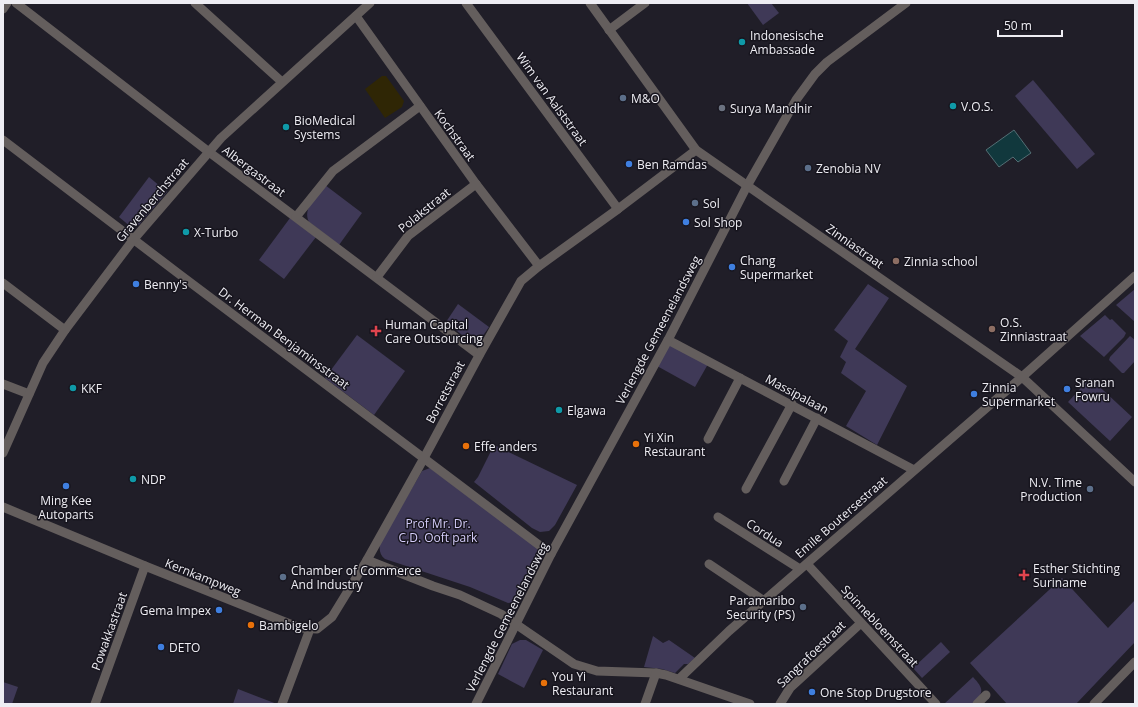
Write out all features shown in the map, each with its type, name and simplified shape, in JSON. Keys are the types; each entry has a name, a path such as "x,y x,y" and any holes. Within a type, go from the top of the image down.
{"street":[{"path":"3,9 7,3"},
{"name":"Albergastraat","path":"16,3 209,152 479,355"},
{"path":"195,3 282,82"},
{"name":"Gravenberchstraat","path":"3,453 43,363 65,330 133,240 221,138 370,3"},
{"name":"Wim van Aalststraat","path":"466,3 618,209"},
{"name":"Zinniastraat","path":"590,3 696,150 1022,377 1135,482"},
{"path":"609,30 644,3"},
{"name":"Verlengde Gemeenelandsweg","path":"476,704 551,554 668,340 747,186 796,100 814,74 827,62 906,3"},
{"name":"Kochstraat","path":"356,16 476,184 539,266"},
{"path":"296,217 333,171 420,106"},
{"name":"Dr. Herman Benjaminsstraat","path":"3,140 133,240 551,554"},
{"name":"Borretstraat","path":"367,560 479,355 521,282 539,266 696,150"},
{"name":"Polakstraat","path":"377,277 408,236 476,184"},
{"name":"Emile Boutersestraat","path":"679,679 729,631 1022,377 1135,276"},
{"path":"3,283 65,330"},
{"name":"Massipalaan","path":"668,340 792,404 914,470"},
{"path":"708,439 740,378"},
{"path":"3,384 29,394"},
{"path":"746,490 792,404"},
{"path":"784,481 817,418"},
{"name":"Kernkampweg","path":"3,507 144,566 300,628 310,629"},
{"name":"Cordua","path":"718,516 803,566"},
{"path":"282,704 310,629 317,629 332,617 367,560 460,595 500,614 574,664 597,671 656,673 679,679 734,701 750,704"},
{"path":"709,564 764,601"},
{"name":"Powakkastraat","path":"95,704 144,566"},
{"name":"Spinnebloemstraat","path":"803,566 861,623 936,704"},
{"name":"Sangrafoestraat","path":"780,704 790,688 861,623"},
{"path":"1094,704 1135,662"},
{"path":"645,704 656,673"},
{"path":"976,704 986,695"}],"green space":[{"path":"747,3 771,3 779,13 763,25"},
{"path":"1033,80 1095,154 1077,169 1015,96"},
{"path":"149,177 167,192 139,225 131,227 119,217"},
{"path":"325,185 362,213 339,245 309,222 307,217 307,212 311,202"},
{"path":"290,218 316,237 284,279 259,260"},
{"path":"868,284 889,298 855,349 907,386 877,445 846,426 866,391 841,373 846,362 840,357 848,341 834,330"},
{"path":"1135,289 1135,322 1116,305"},
{"path":"458,304 489,327 477,344 472,343 446,322"},
{"path":"1105,315 1110,320 1112,319 1126,333 1124,337 1104,357 1080,336"},
{"path":"357,335 405,371 374,415 325,378"},
{"path":"1130,336 1135,340 1135,361 1124,373 1122,373 1109,360 1110,357"},
{"path":"670,343 708,364 695,387 657,366"},
{"path":"1090,378 1132,417 1110,441 1068,402"},
{"path":"494,445 577,485 555,525 549,531 540,532 532,528 474,482"},
{"name":"Prof Mr. Dr. C,D. Ooft park","path":"430,468 539,549 539,561 520,598 516,602 508,603 470,587 385,559 382,556 380,543 422,471"},
{"path":"1062,578 1108,628 1135,600 1135,642 1076,704 1007,704 970,663"},
{"path":"653,636 663,643 669,640 695,658 688,664 684,664 675,673 662,669 644,667"},
{"path":"520,640 526,640 543,650 524,688 498,674 512,644"},
{"path":"941,642 950,652 922,678 913,668"},
{"path":"973,677 981,688 981,693 973,704 944,704"},
{"path":"3,682 18,687 12,704 3,704"},
{"path":"238,689 277,704 233,704"}],"sand":[{"path":"382,76 386,76 404,101 402,107 385,118 365,89"}],"shaded area":[{"path":"1014,130 1031,153 1018,162 1013,157 999,167 986,150"}],"place":[{"name":"Indonesische Ambassade","path":"742,42"},
{"name":"M&O","path":"623,98"},
{"name":"V.O.S.","path":"953,106"},
{"name":"Surya Mandhir","path":"722,108"},
{"name":"BioMedical Systems","path":"286,127"},
{"name":"Ben Ramdas","path":"629,164"},
{"name":"Zenobia NV","path":"808,168"},
{"name":"Sol","path":"695,203"},
{"name":"Sol Shop","path":"686,222"},
{"name":"X-Turbo","path":"186,232"},
{"name":"Zinnia school","path":"896,261"},
{"name":"Chang Supermarket","path":"732,267"},
{"name":"Benny's","path":"136,284"},
{"name":"O.S. Zinniastraat","path":"992,329"},
{"name":"Human Capital Care Outsourcing","path":"376,331"},
{"name":"KKF","path":"73,388"},
{"name":"Sranan Fowru","path":"1067,389"},
{"name":"Zinnia Supermarket","path":"974,394"},
{"name":"Elgawa","path":"559,410"},
{"name":"Yi Xin Restaurant","path":"636,444"},
{"name":"Effe anders","path":"466,446"},
{"name":"NDP","path":"133,479"},
{"name":"Ming Kee Autoparts","path":"66,486"},
{"name":"N.V. Time Production","path":"1090,489"},
{"name":"Esther Stichting Suriname","path":"1024,575"},
{"name":"Chamber of Commerce And Industry","path":"283,577"},
{"name":"Paramaribo Security (PS)","path":"803,607"},
{"name":"Gema Impex","path":"219,610"},
{"name":"Bambigelo","path":"251,625"},
{"name":"DETO","path":"161,647"},
{"name":"You Yi Restaurant","path":"544,683"},
{"name":"One Stop Drugstore","path":"812,692"}]}
